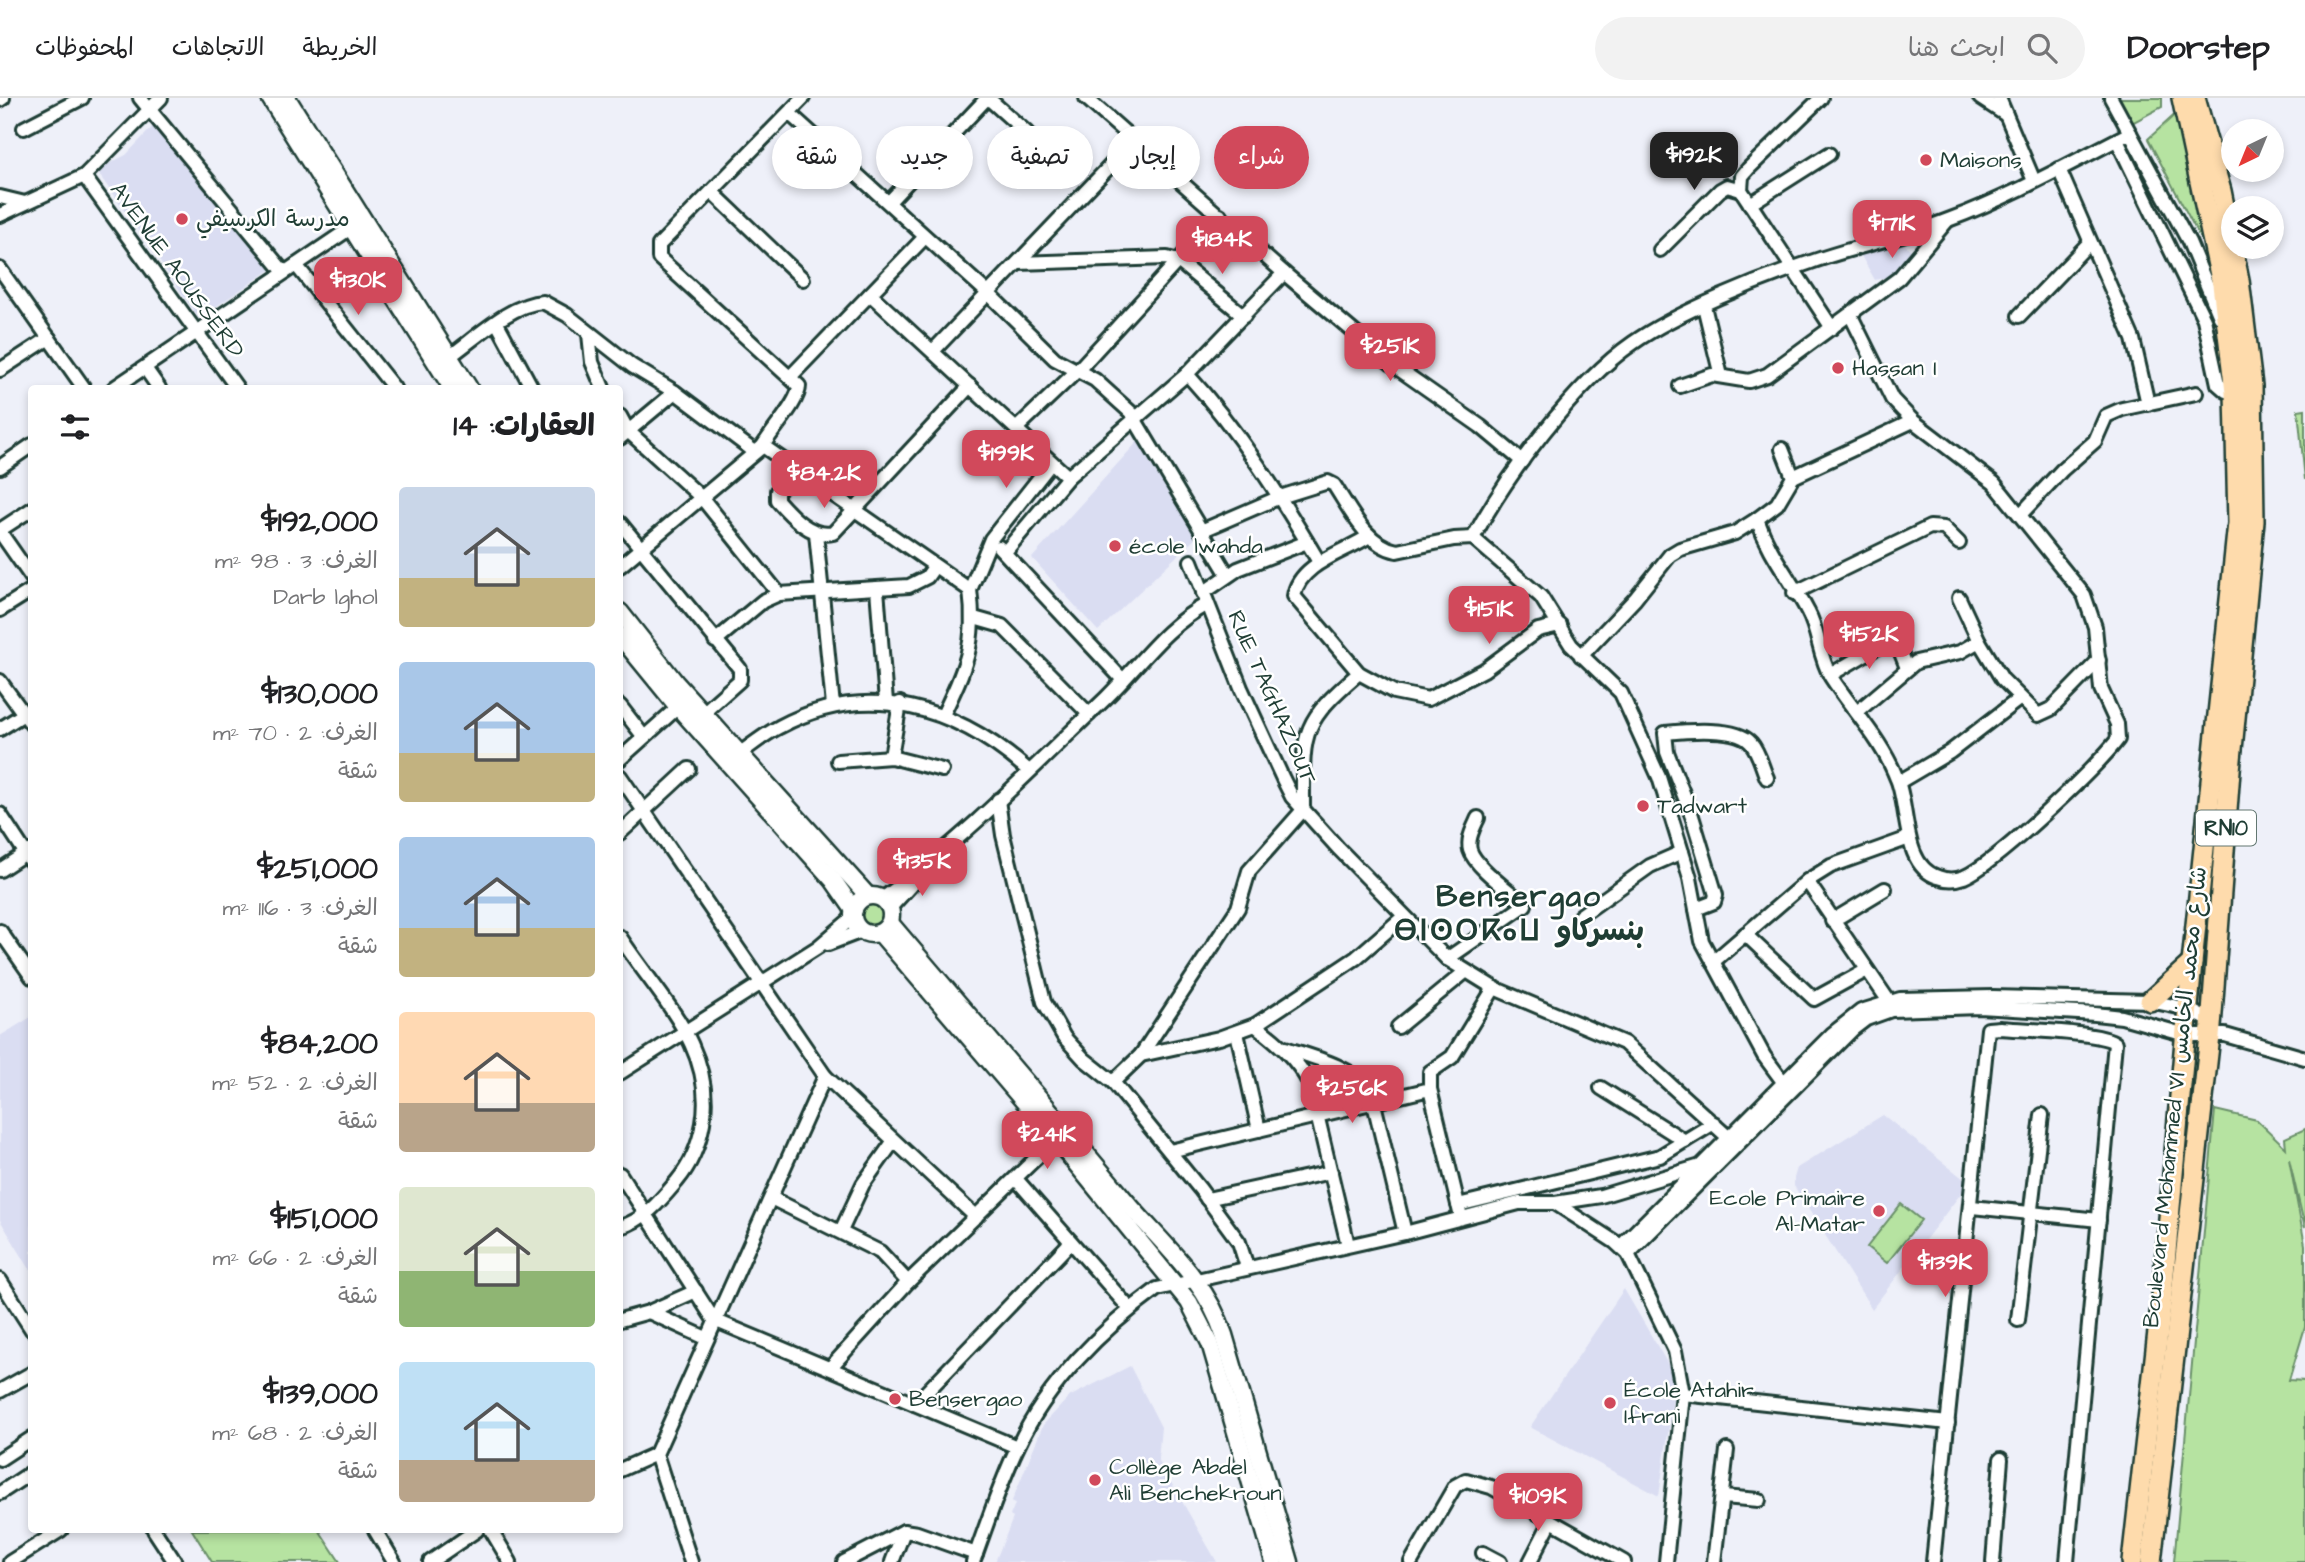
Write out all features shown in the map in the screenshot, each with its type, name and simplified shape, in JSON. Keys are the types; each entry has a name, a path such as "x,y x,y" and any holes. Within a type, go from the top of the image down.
{"main road":[{"name":"Boulevard Mohammed VI شارع محمد الخامس","path":"2132,1562 2162,1296 2192,963 2238,523 2235,392 2222,284 2182,98"},
{"name":"Boulevard Mohammed VI شارع محمد الخامس","path":"2151,1562 2215,1030 2230,769 2254,521 2252,386 2239,280 2221,191 2195,98"},
{"path":"2150,1001 2192,963"}],"street":[{"path":"24,128 82,98"},
{"path":"140,98 282,271"},
{"path":"0,215 84,176 161,98"},
{"path":"270,98 467,385"},
{"path":"287,98 450,385"},
{"path":"623,564 759,449 797,398 799,386 791,376 659,258 659,245 803,98"},
{"path":"889,202 988,98 1019,126"},
{"path":"1086,98 1116,126"},
{"path":"1821,98 1748,169 1740,183 1741,190 1832,328"},
{"path":"1980,98 2006,116"},
{"path":"1999,98 2034,180"},
{"path":"2111,98 2189,242 2228,336"},
{"path":"789,113 989,294 1055,359 1079,369 1136,419 1227,576"},
{"path":"1473,538 1522,461 1557,417 1609,362 1660,326 1793,269 1948,221 2130,133"},
{"path":"2117,140 2204,319 2220,386 2235,392"},
{"path":"1750,204 1829,154"},
{"path":"933,351 1107,169"},
{"path":"2059,169 2133,339 2148,404"},
{"name":"AVENUE AOUSSERD","path":"84,176 235,385"},
{"path":"1660,250 1720,190 1727,186 1741,190"},
{"path":"1189,189 1393,366 1480,426 1522,461"},
{"path":"712,192 803,279"},
{"path":"0,197 25,203"},
{"path":"1017,428 1079,369 1220,215"},
{"path":"1680,386 1703,378 1720,376 1749,381 1767,376 1899,278 1948,221"},
{"path":"119,385 282,271 296,265 358,223"},
{"path":"791,376 925,237"},
{"path":"2019,316 2090,242"},
{"path":"1018,263 1151,257 1178,261 1244,316"},
{"path":"296,265 392,385"},
{"path":"0,269 82,385"},
{"path":"1005,552 1068,477 1187,374 1284,273"},
{"path":"870,294 1068,477"},
{"path":"449,357 497,323 522,309 543,302 567,315 589,334 759,449 855,510 934,568 970,590"},
{"path":"1704,306 1720,376"},
{"path":"1757,519 1774,561 1808,611 1830,675 1885,752 1899,782 1909,838 1917,858 1930,873 1955,880 1978,868 2042,814 2118,739 2117,724 2101,689 2095,627 2084,595 2021,514 1978,469 1913,421 1885,387 1851,316"},
{"path":"497,323 530,385"},
{"path":"589,334 592,362 602,385"},
{"path":"0,370 49,338"},
{"path":"145,368 157,385"},
{"path":"1187,374 1219,411 1280,497 1319,562"},
{"path":"799,473 777,491 777,500 816,533 833,533 970,386"},
{"path":"675,392 624,434 702,498 779,594"},
{"path":"2021,514 2062,470 2095,440 2106,416 2196,393"},
{"path":"1581,656 1635,599 1670,555 1735,533 1777,504 1793,477 1913,421"},
{"path":"0,467 28,448"},
{"path":"1782,449 1793,477"},
{"path":"943,716 971,646 974,618 970,590 991,540 1017,503 1051,463"},
{"path":"1201,531 1280,497 1331,482 1369,536 1389,550 1397,551 1454,539 1473,538 1529,584 1581,656 1621,693 1644,738 1682,852 1702,941 1764,1056 1784,1083"},
{"path":"28,512 1,536 28,570"},
{"path":"623,527 742,674 740,680 703,713"},
{"path":"1794,593 1930,527 1944,528 1959,543"},
{"path":"816,533 833,706"},
{"path":"1369,536 1319,562 1298,586 1294,596 1359,673 1394,692 1428,699 1484,670 1538,630 1560,625"},
{"path":"991,540 1124,680"},
{"path":"623,1071 818,947 856,919 882,912 1124,680 1164,634 1227,576 1307,542"},
{"name":"RUE TAGHAZOUT","path":"1191,561 1270,754 1303,810 1403,917 1447,959 1494,988 1624,1043 1729,1138"},
{"path":"715,641 763,601 779,594 909,586 927,577 934,568"},
{"path":"877,589 886,702"},
{"path":"0,610 28,592"},
{"path":"1959,598 1979,641 2031,712 2045,714 2099,660"},
{"path":"623,616 703,713 882,912 1061,1134 1189,1302 1210,1343 1274,1562"},
{"path":"974,618 1002,626 1088,714"},
{"path":"1830,675 1891,639 1897,643 1907,668"},
{"path":"623,640 678,707 834,880 856,919"},
{"path":"1857,712 1907,668 1929,658 1960,652 1979,641"},
{"path":"1113,1082 1141,1055 1238,908 1249,871 1303,810 1303,756 1310,721 1325,703 1359,673"},
{"path":"0,681 28,711 0,729"},
{"path":"1899,782 1950,752 2019,699"},
{"path":"739,754 777,727 833,706 886,702 900,703 943,716 978,731 1029,771"},
{"path":"891,757 900,703"},
{"path":"623,756 678,707"},
{"path":"623,710 644,737"},
{"path":"1644,738 1664,733 1704,731 1740,735 1753,745 1767,778"},
{"path":"1664,733 1667,752 1692,816 1716,895 1714,902 1696,909"},
{"path":"838,761 891,757 942,771"},
{"path":"623,830 689,769"},
{"path":"623,780 825,1076 976,1217"},
{"path":"998,800 1003,835 1044,1002 1064,1037 1084,1059 1113,1082 1207,1199 1239,1242 1247,1267"},
{"path":"0,814 28,855"},
{"path":"1447,959 1525,905 1480,864 1470,850 1470,839 1478,818"},
{"path":"1713,962 1807,881 1831,866 1909,838"},
{"path":"1580,916 1650,866 1682,852"},
{"path":"0,870 28,856"},
{"path":"1807,881 1888,1000"},
{"path":"1832,921 1885,889"},
{"path":"856,919 859,901 882,912"},
{"path":"1141,1055 1237,1033 1255,1025 1356,958 1403,917"},
{"path":"0,931 28,971"},
{"path":"1745,934 1814,999 1867,970"},
{"path":"623,945 685,1030 698,1054 704,1081 705,1110 699,1142 687,1168 647,1214 623,1226"},
{"path":"1398,1027 1465,972"},
{"path":"1459,1211 1430,1089 1430,1072 1452,1057 1494,988"},
{"path":"1625,1250 1701,1166 1850,1019 1888,1000 1993,997 2150,1001 2188,1009 2215,1030 2305,1058"},
{"path":"1625,1250 1866,1019 1891,1010 1989,1008 2122,1017 2186,1035 2215,1030"},
{"path":"1933,1562 1972,1207 1989,1008"},
{"path":"1255,1025 1284,1048 1304,1072 1318,1115 1348,1245"},
{"path":"1988,1029 2093,1036 2109,1038 2115,1043 2067,1562"},
{"path":"1237,1033 1259,1130"},
{"path":"1284,1048 1313,1056 1364,1082 1376,1102 1405,1233"},
{"path":"691,1562 656,1454 825,1076"},
{"path":"1601,1088 1685,1141"},
{"path":"1170,1151 1430,1089"},
{"path":"2018,1320 2042,1115"},
{"path":"844,1562 904,1531 917,1533 975,1558 1017,1447 1051,1392 1130,1309 1163,1286 1405,1233 1459,1211 1660,1156 1714,1123"},
{"path":"830,1368 908,1282 1061,1134"},
{"path":"1061,1134 1197,1280 1219,1318 1290,1562"},
{"path":"841,1231 863,1184 893,1142"},
{"path":"1459,1211 1519,1203 1555,1203 1601,1196 1701,1166"},
{"path":"1207,1199 1331,1172"},
{"path":"623,1178 714,1320 1017,1447"},
{"path":"1016,1179 1130,1309"},
{"path":"771,1198 880,1252 908,1282"},
{"path":"1555,1203 1625,1250 1675,1351 1683,1394 1666,1562"},
{"path":"1972,1207 2099,1220"},
{"path":"915,1404 1071,1242"},
{"path":"0,1280 28,1324"},
{"path":"623,1319 649,1312 696,1291"},
{"path":"649,1312 706,1338"},
{"path":"0,1391 28,1375"},
{"path":"1683,1394 1948,1423"},
{"path":"0,1459 28,1441"},
{"path":"1714,1562 1727,1450"},
{"path":"623,1469 656,1454"},
{"path":"1993,1562 2001,1459"},
{"path":"0,1493 28,1475"},
{"path":"1411,1562 1454,1486 1466,1480 1491,1487 1624,1562"},
{"path":"1723,1497 1759,1500"},
{"path":"1530,1562 1551,1521"},
{"path":"892,1562 904,1531"},
{"path":"10,1562 56,1533"},
{"path":"156,1533 175,1562"},
{"path":"377,1533 394,1562"},
{"path":"430,1562 473,1533"},
{"path":"493,1533 510,1562"},
{"path":"1483,1553 1500,1562"}],"shaded area":[{"name":"مدرسة الكرسيفي","path":"157,122 273,268 199,318 96,170 126,155"},
{"path":"1900,240 1913,252 1898,274 1875,280 1860,254"},
{"name":"école lwahda","path":"1140,439 1200,534 1098,631 1032,558"},
{"path":"28,1019 28,1266 0,1220 0,1036"},
{"name":"Ecole Primaire Al-Matar","path":"1883,1115 1969,1183 1872,1309 1794,1186 1794,1178 1797,1168"},
{"name":"École Atahir Ifrani","path":"1624,1289 1676,1378 1659,1496 1530,1427"},
{"name":"Collège Abdel Ali Benchekroun","path":"1130,1366 1161,1427 1158,1460 1217,1562 995,1562 1013,1518 1010,1516 1015,1504 1012,1501 1043,1425 1069,1397"}],"green space":[{"path":"2119,98 2162,98 2162,107 2132,123"},
{"path":"2179,111 2209,255 2148,139"},
{"path":"2305,409 2305,480 2298,410"},
{"path":"873,900 884,905 889,916 884,927 873,932 862,927 857,916 862,905"},
{"path":"2215,1110 2257,1120 2286,1148 2285,1138 2305,1129 2305,1228 2289,1159 2305,1245 2305,1327 2289,1380 2305,1381 2305,1562 2174,1562"},
{"path":"1901,1204 1921,1220 1887,1263 1867,1247"},
{"path":"194,1533 321,1533 340,1562 212,1562"}],"place":[{"name":"Maisons","path":"1926,160"},
{"name":"مدرسة الكرسيفي","path":"182,219"},
{"name":"Hassan I","path":"1838,368"},
{"name":"école lwahda","path":"1115,546"},
{"name":"Tadwart","path":"1643,806"},
{"name":"Ecole Primaire Al-Matar","path":"1879,1211"},
{"name":"Bensergao","path":"895,1399"},
{"name":"École Atahir Ifrani","path":"1610,1403"},
{"name":"Collège Abdel Ali Benchekroun","path":"1095,1480"}],"district":[{"name":"Bensergao ⴱⵏⵙⵔⴽⴰⵡ بنسركاو","path":"1519,914"}]}
